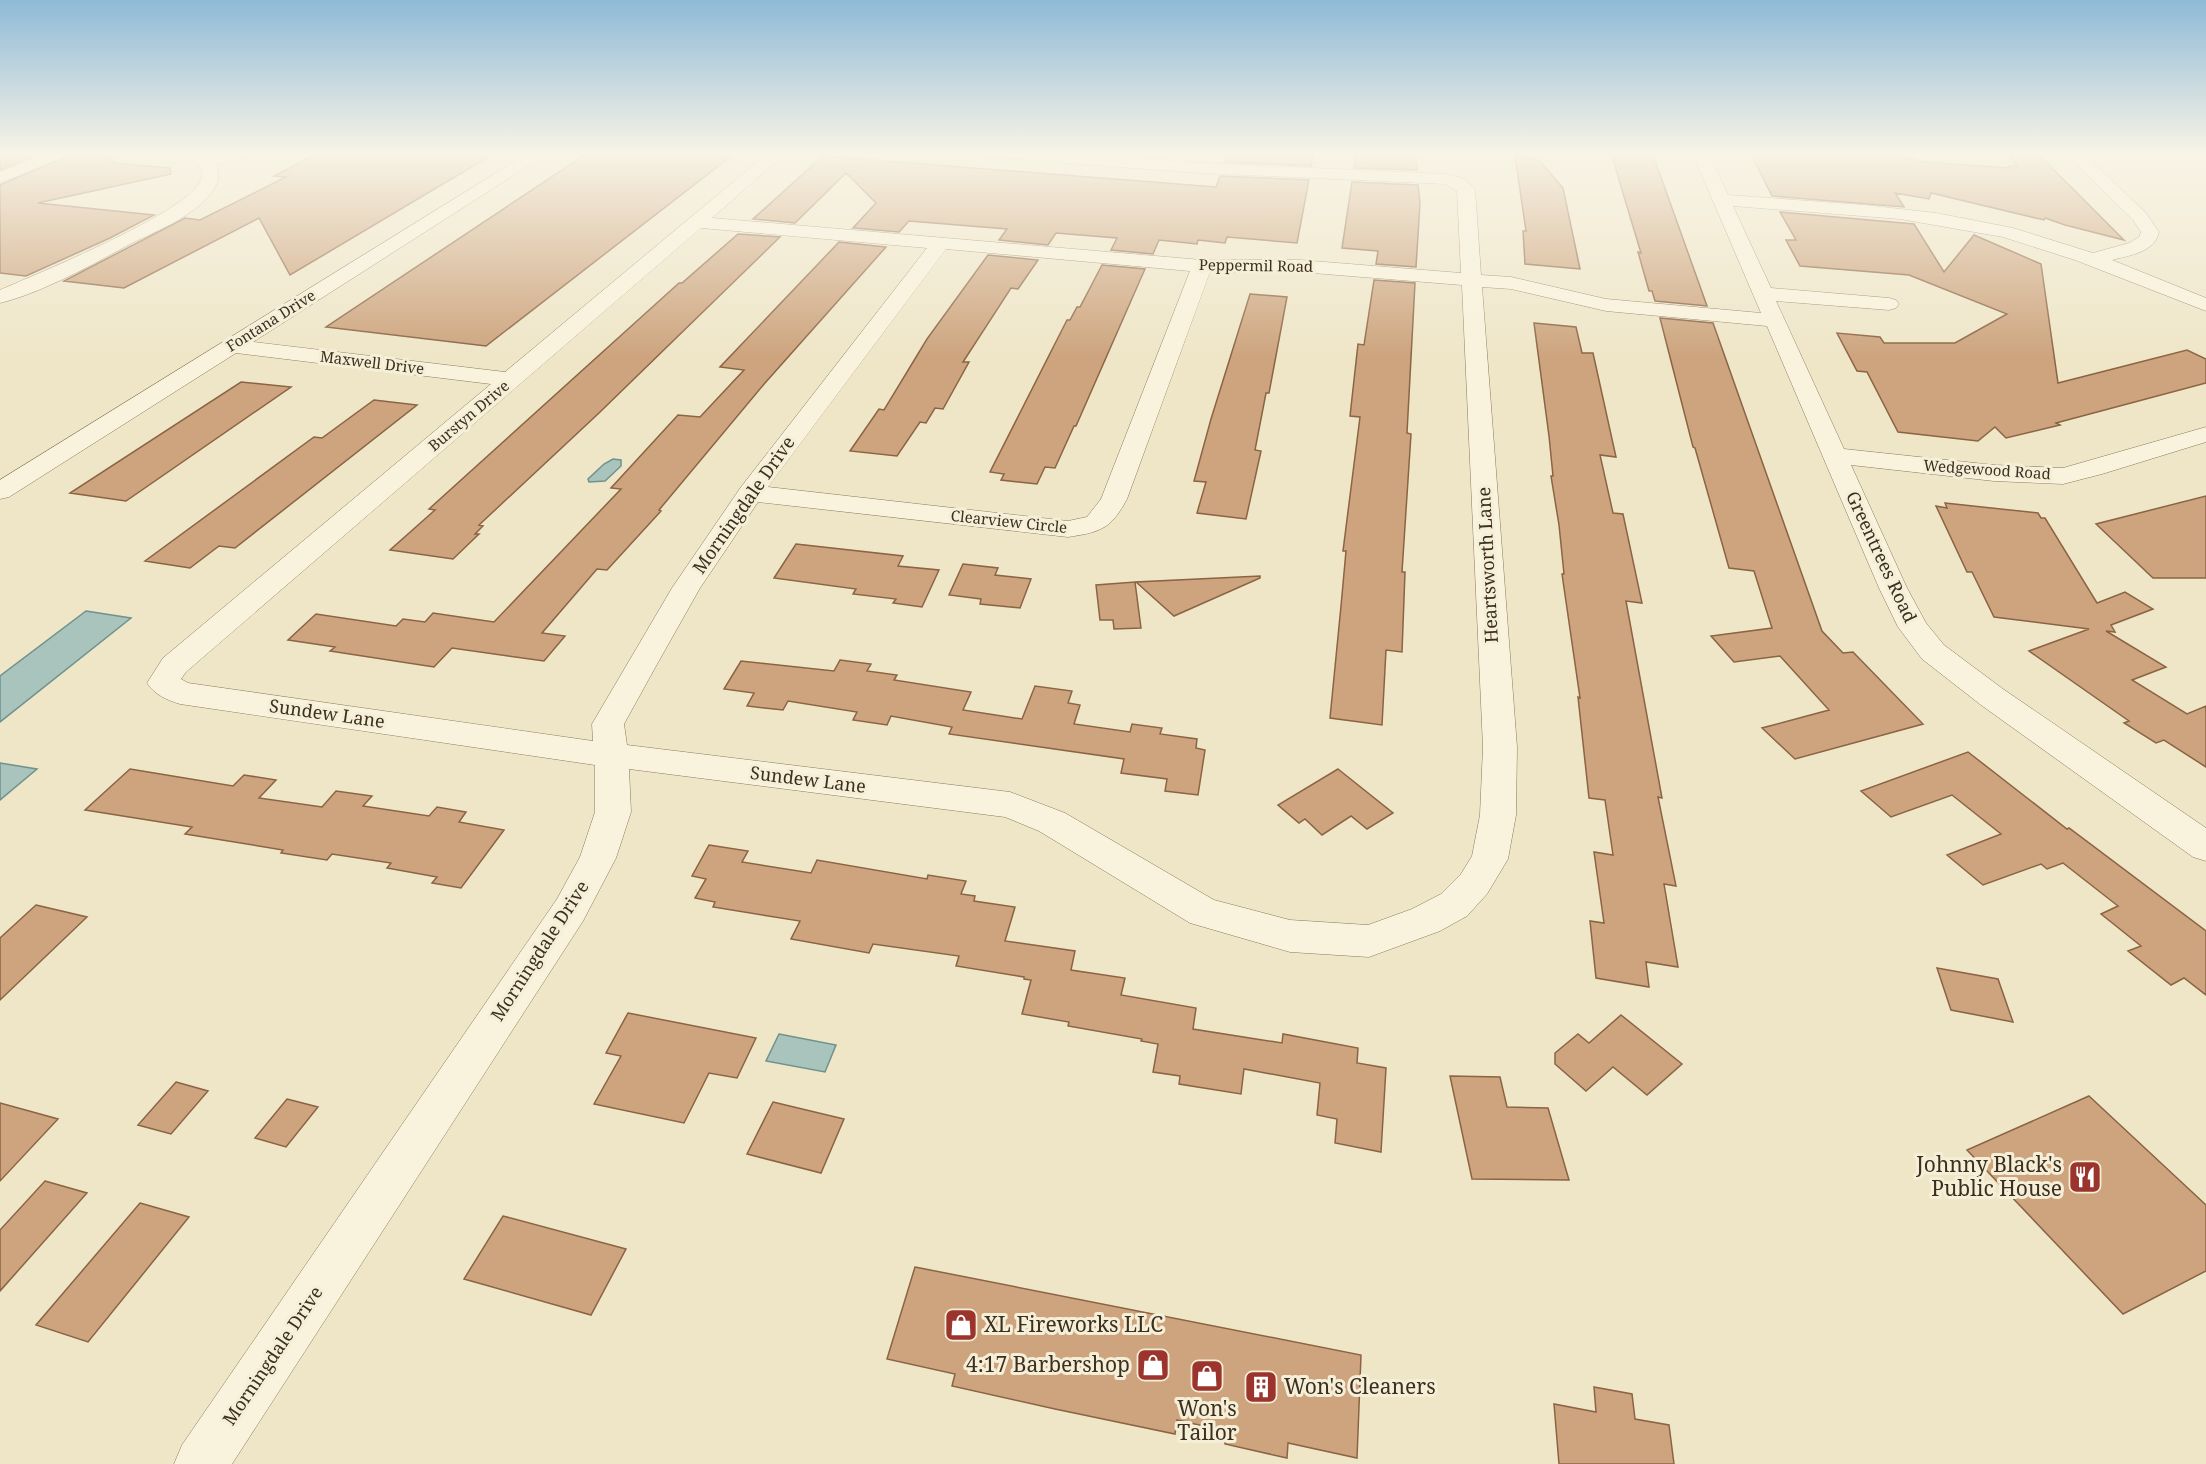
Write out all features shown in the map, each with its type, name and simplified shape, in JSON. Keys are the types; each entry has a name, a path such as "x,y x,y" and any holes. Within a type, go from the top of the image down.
{"street":[{"path":"0,297 71,267 163,220"},
{"name":"Fontana Drive","path":"0,491 432,220"},
{"name":"Heartsworth Lane","path":"1426,920 1454,905 1474,884 1490,859 1498,815 1500,747 1468,220"},
{"name":"Greentrees Road","path":"1731,220 1893,588 1913,627 1934,651 1992,697 2206,847"},
{"path":"1945,220 2007,232 2093,259 2206,305"},
{"path":"2093,259 2136,247 2148,240 2150,232 2142,220"},
{"name":"Peppermil Road","path":"697,222 1202,266 1300,266 1471,280 1525,285 1606,305 1776,321"},
{"name":"Burstyn Drive","path":"163,683 174,665 697,222"},
{"name":"Morningdale Drive","path":"201,1464 570,910 598,858 613,812 614,788 608,724 686,588 750,493 941,243"},
{"name":"Clearview Circle","path":"750,493 1068,529 1093,526 1105,514 1114,499 1202,266"},
{"path":"1764,294 1889,304"},
{"name":"Maxwell Drive","path":"231,346 512,380"},
{"name":"Wedgewood Road","path":"1835,456 1994,473 2063,476 2093,470 2206,434"},
{"name":"Sundew Lane","path":"163,683 180,693 611,755 1010,805 1052,822 1203,912 1290,936 1369,941 1426,920"}],"water":[{"path":"613,459 621,460 621,466 605,481 589,482 588,479"},
{"path":"86,611 131,618 0,722 0,676"},
{"path":"0,763 37,769 0,800"},
{"path":"779,1034 836,1045 825,1072 766,1061"}],"building":[{"path":"0,220 144,220 26,276 0,273"},
{"path":"181,220 255,220 124,288 64,281"},
{"path":"260,220 382,220 290,275"},
{"path":"486,220 648,220 486,346 326,327"},
{"path":"767,220 798,220 795,223"},
{"path":"860,220 1301,220 1297,243 1227,237 1225,243 1198,240 1197,244 1159,240 1153,254 1111,250 1117,238 1056,233 1048,245 999,240 1007,229 909,221 899,232 853,228"},
{"path":"1346,220 1419,220 1416,267 1376,264 1378,251 1342,248"},
{"path":"1524,220 1570,220 1580,269 1525,264 1523,231 1526,231"},
{"path":"1631,220 1676,220 1707,306 1655,301 1652,291 1649,291 1638,252 1641,253"},
{"path":"1785,220 1873,220 1914,224 1944,272 1974,235 2041,264 2058,383 2187,350 2206,359 2206,383 2006,438 1995,427 1978,441 1898,432 1867,372 1857,371 1837,333 1880,337 1884,343 1955,343 2007,314 1909,275 1800,266 1786,240 1796,240"},
{"path":"2052,220 2104,220 2124,240"},
{"path":"738,234 780,237 599,413 479,525 483,526 475,534 479,534 453,559 390,550 435,510 429,509 679,283 682,283"},
{"path":"839,242 886,247 765,383 659,510 661,511 607,570 597,569 542,633 565,636 544,661 452,648 434,667 330,651 335,647 288,640 316,614 396,626 403,619 425,622 433,613 494,622 621,489 611,488 678,415 700,417 744,370 720,367"},
{"path":"988,255 1038,260 1018,289 1011,288 963,362 969,362 943,409 935,408 926,423 920,422 897,456 850,451 879,409 884,410 927,339"},
{"path":"1102,265 1145,269 1076,426 1055,468 1045,467 1037,484 1001,480 1004,474 990,472 1067,320 1070,320 1077,307 1080,307"},
{"path":"1374,280 1415,283 1407,433 1411,434 1402,572 1405,572 1402,652 1386,650 1382,725 1330,718 1346,551 1343,551 1360,417 1350,416 1358,344 1364,345"},
{"path":"1250,294 1287,297 1269,393 1266,393 1255,450 1261,451 1246,519 1197,513 1206,482 1194,481"},
{"path":"1660,318 1713,323 1822,631 1843,653 1853,652 1923,724 1795,759 1762,728 1829,710 1780,656 1734,662 1711,636 1772,628 1754,571 1729,568 1693,447"},
{"path":"1534,323 1576,327 1582,353 1593,353 1616,457 1600,455 1613,513 1623,514 1642,603 1626,601 1662,798 1658,797 1676,886 1664,884 1678,967 1646,962 1649,987 1596,978 1590,921 1604,923 1594,852 1613,855 1605,800 1589,798 1578,697 1580,698 1562,574 1564,574 1559,525 1551,476 1553,476 1549,436"},
{"path":"241,382 291,387 126,501 70,493"},
{"path":"374,400 417,405 235,548 219,546 190,568 145,561 314,437 322,438"},
{"path":"2206,496 2206,578 2153,578 2096,524"},
{"path":"1945,503 2038,513 2041,518 2045,518 2097,603 2125,592 2153,609 2111,625 2115,632 2106,631 2166,667 2132,680 2187,714 2206,706 2206,767 2164,740 2156,743 2124,723 2129,721 2029,651 2089,629 1994,617 1972,572 1967,572 1936,506 1947,508"},
{"path":"796,544 903,556 898,566 939,570 922,607 893,603 896,599 853,594 856,589 774,578"},
{"path":"963,564 998,568 995,575 1031,579 1020,608 980,604 981,599 949,595"},
{"path":"1260,576 1260,578 1174,616 1136,582"},
{"path":"1135,582 1141,628 1114,629 1113,620 1100,620 1096,585"},
{"path":"840,660 871,664 867,671 897,675 894,680 971,692 963,710 1022,719 1035,686 1072,691 1068,703 1080,705 1074,724 1130,732 1132,724 1162,728 1160,734 1197,739 1196,748 1205,750 1198,795 1165,791 1167,779 1121,773 1124,759 949,734 952,727 891,716 887,725 853,720 857,712 788,701 783,710 747,706 754,693 724,689 741,661 834,671"},
{"path":"1968,752 2067,829 2069,828 2206,931 2206,995 2184,978 2171,985 2128,951 2141,946 2101,914 2118,906 2063,863 2047,869 2041,864 1983,885 1947,855 2001,834 1952,795 1891,817 1861,791"},
{"path":"130,769 233,786 244,775 276,780 259,798 322,807 336,791 372,796 363,806 429,816 437,807 466,812 459,822 504,830 461,888 432,883 437,877 387,868 391,863 332,854 327,860 281,853 283,850 185,834 192,827 85,810"},
{"path":"1338,769 1393,813 1367,829 1351,816 1322,835 1305,819 1299,823 1278,805"},
{"path":"709,845 748,851 742,862 811,873 817,860 927,879 928,875 966,881 961,894 975,896 974,901 1015,907 1005,941 1075,951 1071,970 1125,978 1121,995 1196,1008 1193,1029 1282,1043 1283,1034 1358,1048 1357,1063 1386,1068 1381,1152 1335,1143 1337,1119 1317,1115 1320,1083 1244,1069 1241,1094 1179,1084 1180,1076 1153,1072 1158,1044 1068,1026 1069,1022 1022,1014 1031,980 1024,979 1024,977 956,966 959,956 873,944 869,953 791,939 800,921 713,907 715,902 695,898 706,879 692,876"},
{"path":"36,905 87,917 0,1000 0,938"},
{"path":"1937,968 1998,979 2013,1022 1951,1010"},
{"path":"628,1013 756,1038 737,1078 709,1073 684,1123 594,1104 621,1056 606,1053"},
{"path":"1621,1015 1682,1064 1647,1095 1613,1067 1586,1091 1555,1064 1555,1053 1578,1034 1589,1043"},
{"path":"1450,1076 1500,1077 1507,1107 1548,1108 1569,1180 1472,1179"},
{"path":"176,1082 208,1091 171,1134 138,1125"},
{"name":"Johnny Black's Public House","path":"2089,1096 2206,1205 2206,1271 2123,1314 1967,1150"},
{"path":"287,1099 318,1107 286,1147 255,1138"},
{"path":"773,1102 844,1119 821,1173 747,1154"},
{"path":"0,1103 58,1119 0,1181"},
{"path":"45,1181 87,1193 0,1291 0,1230"},
{"path":"140,1203 189,1217 88,1342 36,1325"},
{"path":"503,1216 626,1249 591,1315 464,1279"},
{"path":"915,1267 1361,1355 1357,1458 1288,1443 1287,1458 1225,1444 1226,1431 1177,1420 1175,1434 1055,1409 952,1386 955,1374 887,1359"},
{"path":"1594,1387 1632,1394 1635,1419 1669,1425 1674,1464 1559,1464 1554,1404 1596,1412"}],"place":[{"name":"Johnny Black's Public House","path":"2085,1177"},
{"name":"XL Fireworks LLC","path":"961,1325"},
{"name":"4:17 Barbershop","path":"1153,1365"},
{"name":"Won's Tailor","path":"1207,1376"},
{"name":"Won's Cleaners","path":"1261,1387"}]}
